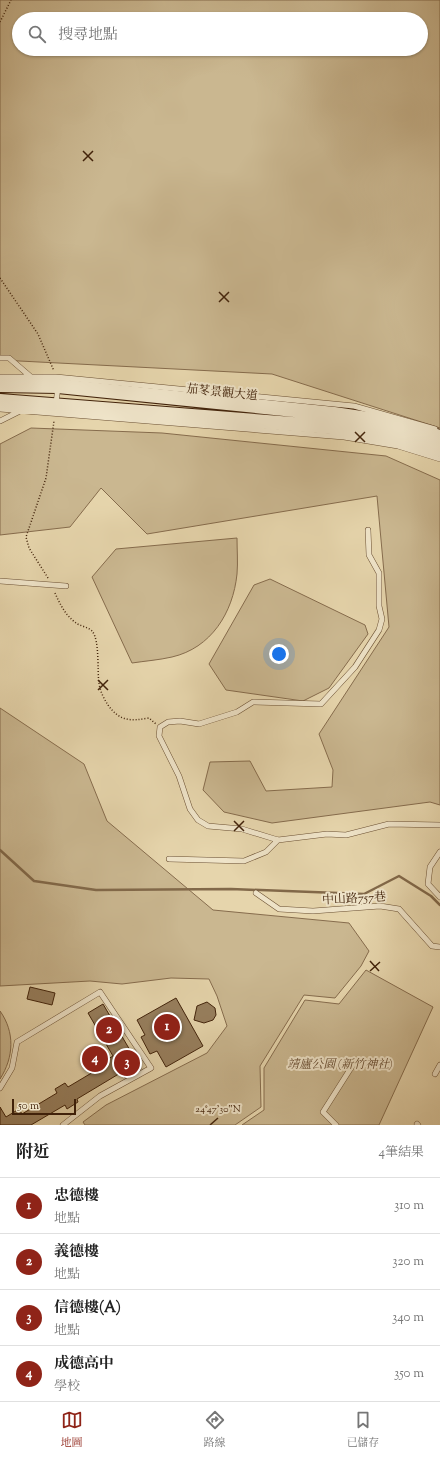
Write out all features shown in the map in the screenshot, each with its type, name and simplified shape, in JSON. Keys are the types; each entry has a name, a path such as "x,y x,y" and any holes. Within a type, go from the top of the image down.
{"street":[{"name":"茄苳景觀大道","path":"0,385 57,381 334,414 381,422 440,437"},
{"name":"茄苳景觀大道","path":"0,400 56,408 331,427 378,434 440,450"}],"lane":[{"path":"0,358 9,358 31,377"},
{"name":"茄苳景觀大道","path":"0,377 31,377 57,381 354,406 440,430"},
{"path":"56,408 57,381"},
{"name":"茄苳景觀大道","path":"0,409 22,410 56,408 344,437 398,446 440,459"},
{"path":"0,421 22,410"},
{"path":"368,530 368,555 379,573 379,606 382,619 379,630 355,668 328,698 321,704 253,702 237,712 199,724 180,721 168,722 160,727 159,736 179,776 190,809 198,820 208,826 242,829 278,840 326,834 346,835 389,824 440,825"},
{"path":"0,581 66,586"},
{"path":"169,859 244,861 266,852 278,840"},
{"path":"440,852 430,867 428,884 440,897"},
{"name":"中山路757巷","path":"256,894 279,909 313,912 380,906 399,909 432,946 440,947"},
{"path":"0,1088 12,1068 17,1042 100,992 151,1068 100,1096 63,1125"},
{"path":"336,1125 323,1112 356,1060"},
{"path":"436,1074 440,1065"}],"path":[{"path":"0,22 11,0"},
{"path":"0,278 38,334 52,362 57,381"}],"green space":[{"path":"0,0 440,0 440,428 272,374 0,360"},
{"path":"31,428 162,433 386,456 440,480 440,805 430,802 272,823 224,812 203,790 210,762 250,761 266,791 332,787 333,770 319,734 389,627 377,496 147,534 101,488 70,527 0,535 0,444"},
{"path":"237,538 237,574 235,588 231,602 218,627 198,646 186,652 172,657 132,663 92,577 116,549"},
{"path":"270,579 365,625 368,634 329,688 303,701 226,690 209,664 254,585"},
{"path":"0,708 84,764 107,821 213,910 349,923 369,951 361,966 335,998 304,995 260,1066 261,1107 235,1125 85,1125 83,1122 106,1105 207,1053 227,1026 217,996 209,979 171,978 122,984 90,981 0,986"},
{"name":"靖廬公園 (新竹神社)","path":"366,970 433,1007 379,1125 242,1125 264,1110 264,1068 305,1000 339,1004"},
{"path":"0,1011 8,1027 11,1045 8,1062 0,1079"}],"building":[{"path":"30,987 55,993 52,1005 27,999"},
{"path":"176,998 203,1046 166,1067 157,1051 150,1054 141,1037 145,1035 137,1020"},
{"path":"207,1002 215,1008 216,1015 213,1020 204,1023 194,1020 197,1006"},
{"path":"103,1004 141,1069 125,1078 122,1072 77,1099 78,1102 67,1109 65,1105 31,1125 0,1125 0,1107 6,1117 19,1109 22,1114 57,1093 55,1089 65,1083 68,1087 105,1065 103,1062 113,1056 88,1013"}],"waterway":[{"path":"0,850 34,881 96,890 231,889 364,894 399,876 431,896 440,905"}],"place":[{"name":"忠德樓","path":"167,1027"},
{"name":"義德樓","path":"109,1030"},
{"name":"成德高中","path":"95,1059"},
{"name":"信德樓(A)","path":"127,1063"}]}
